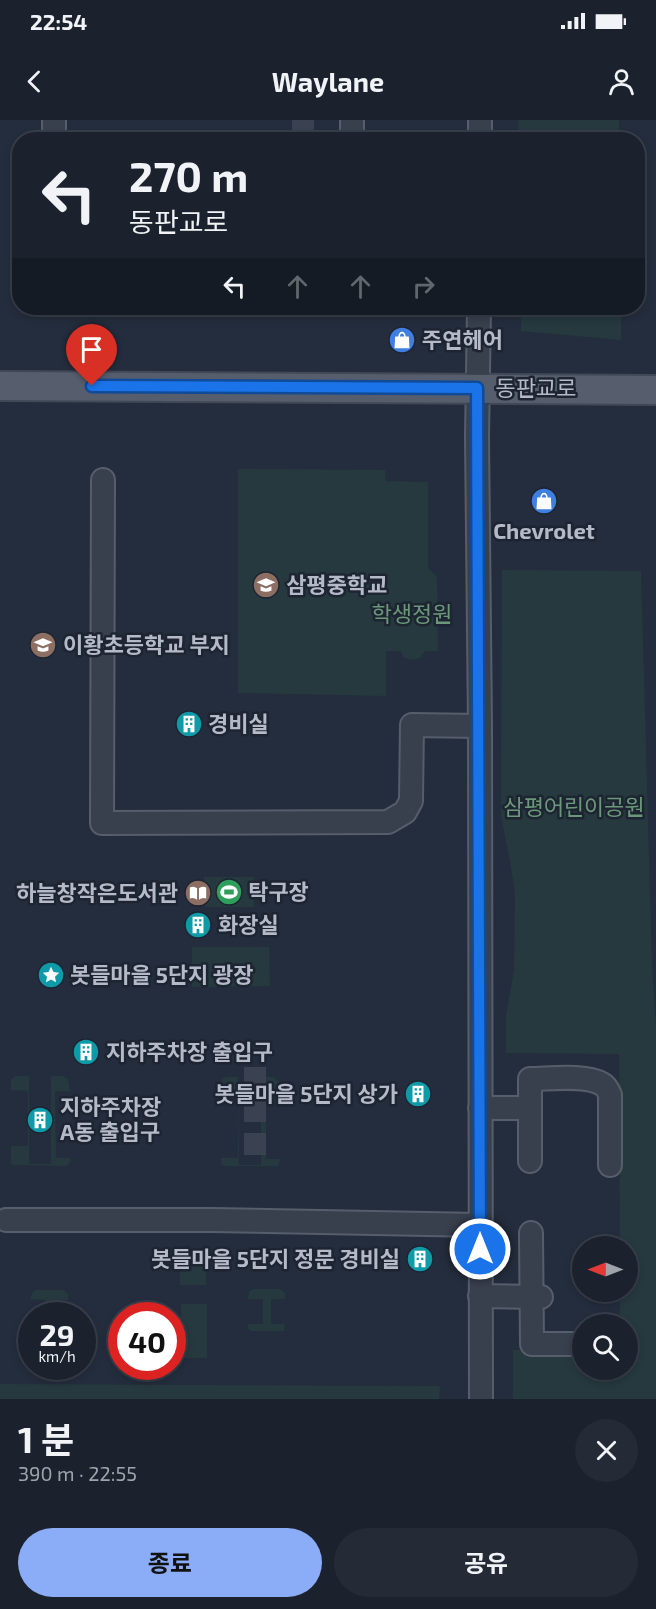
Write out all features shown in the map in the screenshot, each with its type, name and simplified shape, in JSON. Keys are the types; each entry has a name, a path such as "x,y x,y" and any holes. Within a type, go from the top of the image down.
{"main road":[{"name":"동판교로","path":"0,386 648,389"}],"street":[{"path":"478,315 481,1399"},
{"path":"103,480 102,823 388,822 405,812 411,801 412,725 480,726"},
{"path":"530,1161 530,1079 590,1080 605,1085 610,1101 610,1165"},
{"path":"480,1108 530,1108"},
{"path":"6,1220 212,1220 480,1225"},
{"path":"531,1233 536,1297 532,1344 572,1344"},
{"path":"480,1296 536,1297"}],"green space":[{"path":"518,120 619,120 619,132 519,132"},
{"path":"521,315 621,315 621,340 521,331"},
{"name":"학생정원","path":"238,469 385,470 386,481 428,482 428,568 437,577 438,651 425,651 420,658 410,660 403,657 401,651 386,651 386,696 238,693"},
{"name":"삼평어린이공원","path":"502,570 641,571 652,965 656,1025 656,1399 513,1399 513,1350 572,1350 572,1380 638,1380 638,1314 620,1314 620,1302 638,1302 638,1236 620,1236 619,1054 506,1053 506,1016 514,970 515,895 501,816"},
{"name":"탁구장","path":"204,877 254,877 254,907 205,907"},
{"path":"192,947 269,947 270,986 192,987"},
{"path":"15,1076 29,1076 29,1164 51,1164 51,1076 62,1076 68,1079 70,1091 55,1091 56,1158 70,1158 67,1166 11,1164 11,1146 28,1146 28,1091 11,1090 11,1080"},
{"path":"226,1077 238,1077 239,1165 261,1165 261,1077 274,1077 279,1082 280,1092 266,1092 266,1159 280,1159 279,1165 224,1166 221,1164 221,1158 238,1158 238,1092 221,1091 221,1080"},
{"path":"180,1259 206,1259 206,1285 180,1285"},
{"path":"253,1289 280,1289 285,1293 285,1299 271,1299 271,1324 285,1324 284,1331 251,1331 248,1329 248,1324 263,1324 263,1299 248,1299 249,1292"},
{"path":"35,1290 63,1290 68,1294 68,1300 45,1302 45,1300 30,1299"},
{"path":"186,1304 207,1304 207,1358 186,1358"},
{"path":"0,1384 440,1386 439,1399 0,1399"}],"tunnel":[{"path":"303,120 303,132"},
{"path":"255,1067 255,1156"}],"place":[{"name":"주연헤어","path":"402,340"},
{"name":"Chevrolet","path":"544,501"},
{"name":"삼평중학교","path":"266,585"},
{"name":"이황초등학교 부지","path":"43,645"},
{"name":"경비실","path":"189,724"},
{"name":"탁구장","path":"229,892"},
{"name":"하늘창작은도서관","path":"198,893"},
{"name":"화장실","path":"198,925"},
{"name":"봇들마을 5단지 광장","path":"51,975"},
{"name":"지하주차장 출입구","path":"86,1052"},
{"name":"봇들마을 5단지 상가","path":"418,1094"},
{"name":"지하주차장 A동 출입구","path":"40,1120"},
{"name":"봇들마을 5단지 정문 경비실","path":"420,1259"}],"route":[{"path":"92,386 477,388 480,726 480,1249"}]}
